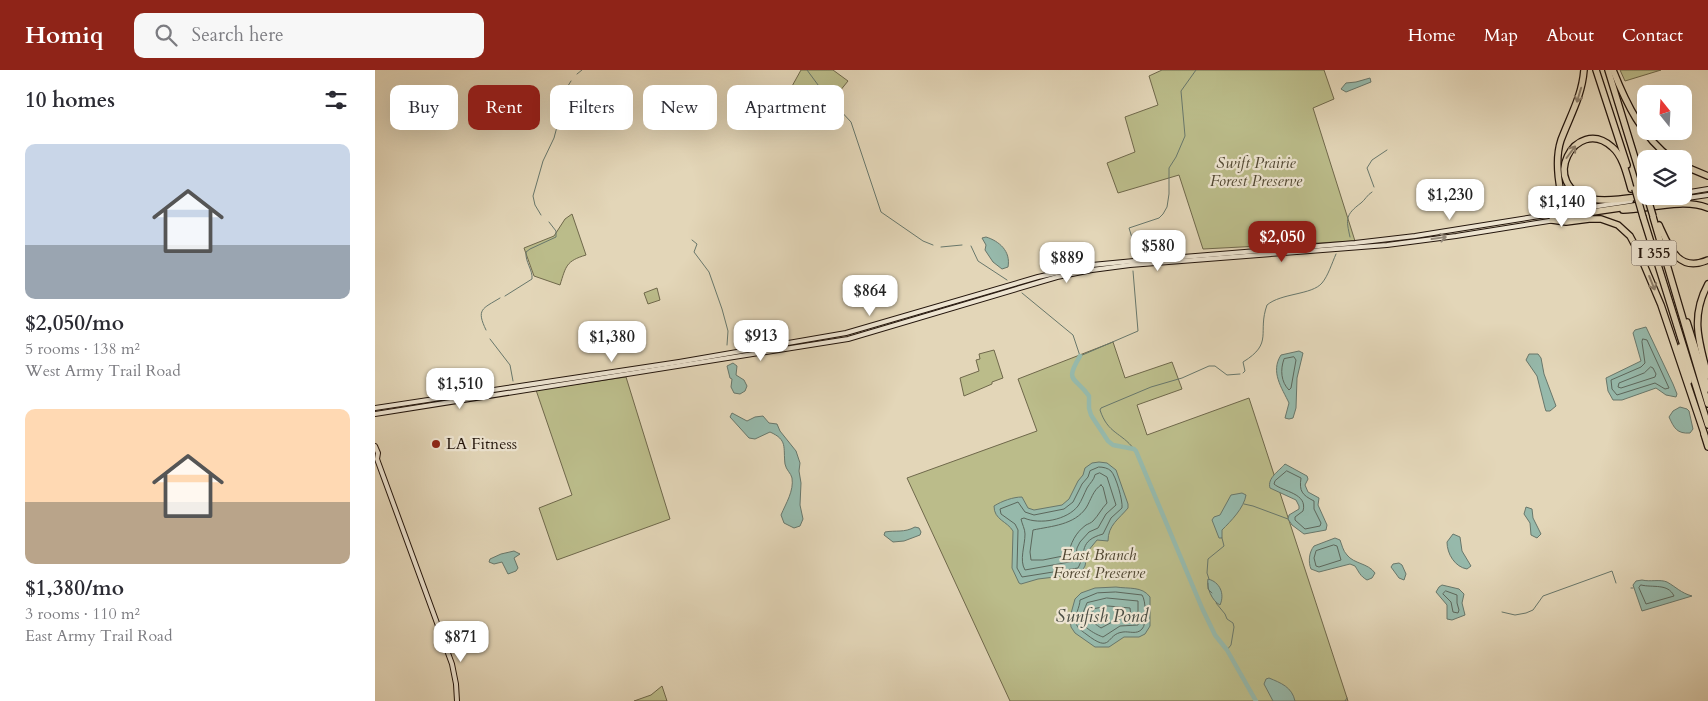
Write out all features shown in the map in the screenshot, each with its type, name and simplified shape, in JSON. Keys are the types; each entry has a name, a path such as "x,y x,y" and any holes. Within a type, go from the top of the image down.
{"highway":[{"path":"1584,70 1579,98 1558,154 1557,167 1566,211 1572,215 1641,205"},
{"name":"I 355","path":"1596,70 1708,426"},
{"name":"I 355","path":"1607,70 1637,165"},
{"path":"1613,70 1634,117 1662,150"},
{"path":"1633,189 1619,155 1608,143 1595,139 1585,140 1576,144 1564,162 1565,176 1571,187 1579,194 1591,199 1604,200 1637,195"},
{"path":"1692,169 1708,176"},
{"path":"1551,218 1559,211 1563,203"},
{"path":"1616,210 1685,204 1696,204 1708,208"},
{"name":"I 355","path":"1649,205 1708,404"},
{"path":"1653,217 1659,225 1669,249 1677,258 1692,263 1708,260"},
{"path":"1551,218 1566,222 1601,219 1618,225 1630,236 1661,305 1705,436"},
{"path":"1660,239 1708,389"},
{"path":"1708,284 1699,307 1697,327 1708,376"},
{"path":"1665,289 1708,447"}],"main road":[{"path":"1692,192 1708,189"},
{"path":"1692,197 1708,195"},
{"path":"375,414 848,338 1029,284 1075,273 1130,265 1387,245 1448,237 1551,218 1566,211 1637,200"},
{"path":"375,408 619,372 803,341 863,329 1024,281 1074,269 1135,260 1355,244 1645,205"},
{"path":"1130,265 1135,260"},
{"path":"955,307 957,301"},
{"path":"375,446 378,453 376,457 450,658 456,684 457,701"}],"green space":[{"path":"801,70 833,70 848,81 844,86 793,85"},
{"name":"Swift Prairie Forest Preserve","path":"1162,70 1324,70 1334,99 1313,108 1355,241 1203,249 1179,175 1118,193 1107,163 1135,152 1125,117 1158,105 1149,76"},
{"path":"1620,70 1661,70 1625,81"},
{"path":"572,214 586,255 568,265 560,285 534,276 524,248 554,236 565,219"},
{"path":"657,288 660,300 648,304 644,293"},
{"name":"East Branch Forest Preserve","path":"1113,342 1125,378 1172,362 1182,389 1137,405 1147,435 1249,398 1348,701 1010,701 907,478 1037,431 1018,379"},
{"path":"994,350 1003,378 964,396 960,378 979,371 976,360 980,359 979,354"},
{"path":"626,377 670,519 557,560 539,508 572,495 536,390"},
{"path":"662,686 667,701 634,701 651,695"}],"water":[{"path":"1370,78 1371,82 1346,92 1341,89 1346,83"},
{"path":"986,237 999,244 1006,252 1008,267 1002,269 993,262 985,250 986,245 982,238"},
{"path":"1646,327 1673,384 1677,394 1676,397 1666,395 1656,388 1622,400 1613,400 1608,391 1606,378 1641,361 1633,333 1635,330"},
{"path":"1299,351 1303,353 1297,378 1296,408 1293,418 1289,419 1285,418 1289,403 1278,380 1278,361 1281,355"},
{"path":"1529,354 1538,354 1541,358 1544,374 1556,406 1550,411 1546,411 1537,376 1526,360"},
{"path":"733,363 737,366 736,375 744,380 747,386 745,391 740,394 734,393 731,387 732,379 730,378 727,366"},
{"path":"1680,407 1689,411 1693,429 1690,433 1679,431 1669,417 1673,411"},
{"path":"732,413 747,421 763,416 769,423 777,424 780,431 796,451 800,463 800,505 803,519 800,526 794,528 784,523 781,515 792,488 791,476 785,464 782,441 770,432 755,439 749,438 730,417"},
{"path":"1092,463 1107,463 1116,470 1128,504 1128,508 1112,526 1108,535 1108,541 1097,540 1088,551 1085,566 1080,574 1019,583 1012,568 1013,531 998,517 994,506 1000,502 1022,497 1028,508 1034,510 1062,505 1069,499 1085,468"},
{"path":"1285,464 1307,476 1308,479 1305,485 1308,492 1319,498 1318,505 1327,525 1326,530 1304,534 1292,525 1288,519 1289,515 1299,509 1296,500 1270,488 1270,481"},
{"path":"1242,493 1246,495 1243,505 1222,530 1222,538 1219,538 1212,520 1220,515 1231,495"},
{"path":"1526,507 1532,509 1533,518 1541,534 1537,538 1531,535 1530,523 1524,514"},
{"path":"915,527 919,528 920,535 904,541 893,542 884,535 885,532 904,531"},
{"path":"1453,534 1460,537 1462,551 1471,566 1467,569 1455,563 1448,551 1447,542"},
{"path":"1335,538 1340,540 1350,558 1369,567 1375,573 1372,578 1367,580 1355,566 1350,564 1319,572 1311,569 1309,557 1314,546"},
{"path":"514,551 520,554 514,558 518,568 516,571 508,574 502,562 494,564 489,562 490,559 501,554"},
{"path":"1399,563 1406,574 1404,580 1399,578 1391,567 1393,564"},
{"path":"1208,579 1216,583 1222,593 1220,605 1210,594"},
{"path":"1636,581 1667,582 1692,596 1642,611 1633,585"},
{"path":"1442,585 1459,589 1464,594 1462,603 1465,615 1452,620 1447,619 1447,605 1436,592"},
{"name":"Sunfish Pond","path":"1116,587 1135,589 1147,593 1150,597 1150,626 1145,634 1139,637 1124,637 1109,647 1095,647 1075,633 1071,627 1070,617 1075,599 1081,593 1095,588"},
{"path":"1269,678 1289,689 1295,701 1273,701 1264,684 1266,679"}],"waterway":[{"path":"577,74 582,70"},
{"path":"807,70 824,93 851,122 881,212 923,241 933,245"},
{"path":"1140,255 1129,228 1159,218 1167,207 1169,168 1185,136 1181,91 1196,70"},
{"path":"541,215 535,205 533,196 543,161 554,138 561,97 571,81"},
{"path":"1374,187 1367,168 1372,160 1387,150"},
{"path":"1350,237 1348,226 1349,214 1372,192"},
{"path":"505,296 532,279 526,252 556,237 556,231 549,222"},
{"path":"692,240 697,244 694,252 709,272 722,309 728,331 727,345"},
{"path":"941,247 962,245"},
{"path":"971,246 978,261 1007,280"},
{"path":"1243,373 1245,371 1243,362 1253,355 1262,343 1264,315 1267,305 1280,298 1317,287 1326,277 1336,254"},
{"path":"1022,293 1073,335 1080,356 1138,331 1133,271"},
{"path":"486,330 481,314 485,307 500,298"},
{"path":"490,339 510,365 513,381"},
{"path":"1080,356 1072,375 1073,379 1089,396 1091,415 1108,441 1113,445 1136,451 1202,608 1215,635 1227,650 1256,701"},
{"path":"1134,449 1107,424 1103,418 1101,408 1209,366 1215,366 1227,375 1240,374"},
{"path":"1244,504 1288,519"},
{"path":"1209,579 1207,573 1208,559 1224,546 1222,538"},
{"path":"1502,612 1515,615 1526,613 1533,610 1543,596 1612,571 1616,583"},
{"path":"1208,583 1208,589 1212,593"},
{"path":"1216,603 1227,619 1233,623 1234,627 1231,645 1227,650"}],"place":[{"name":"LA Fitness","path":"436,444"}]}
